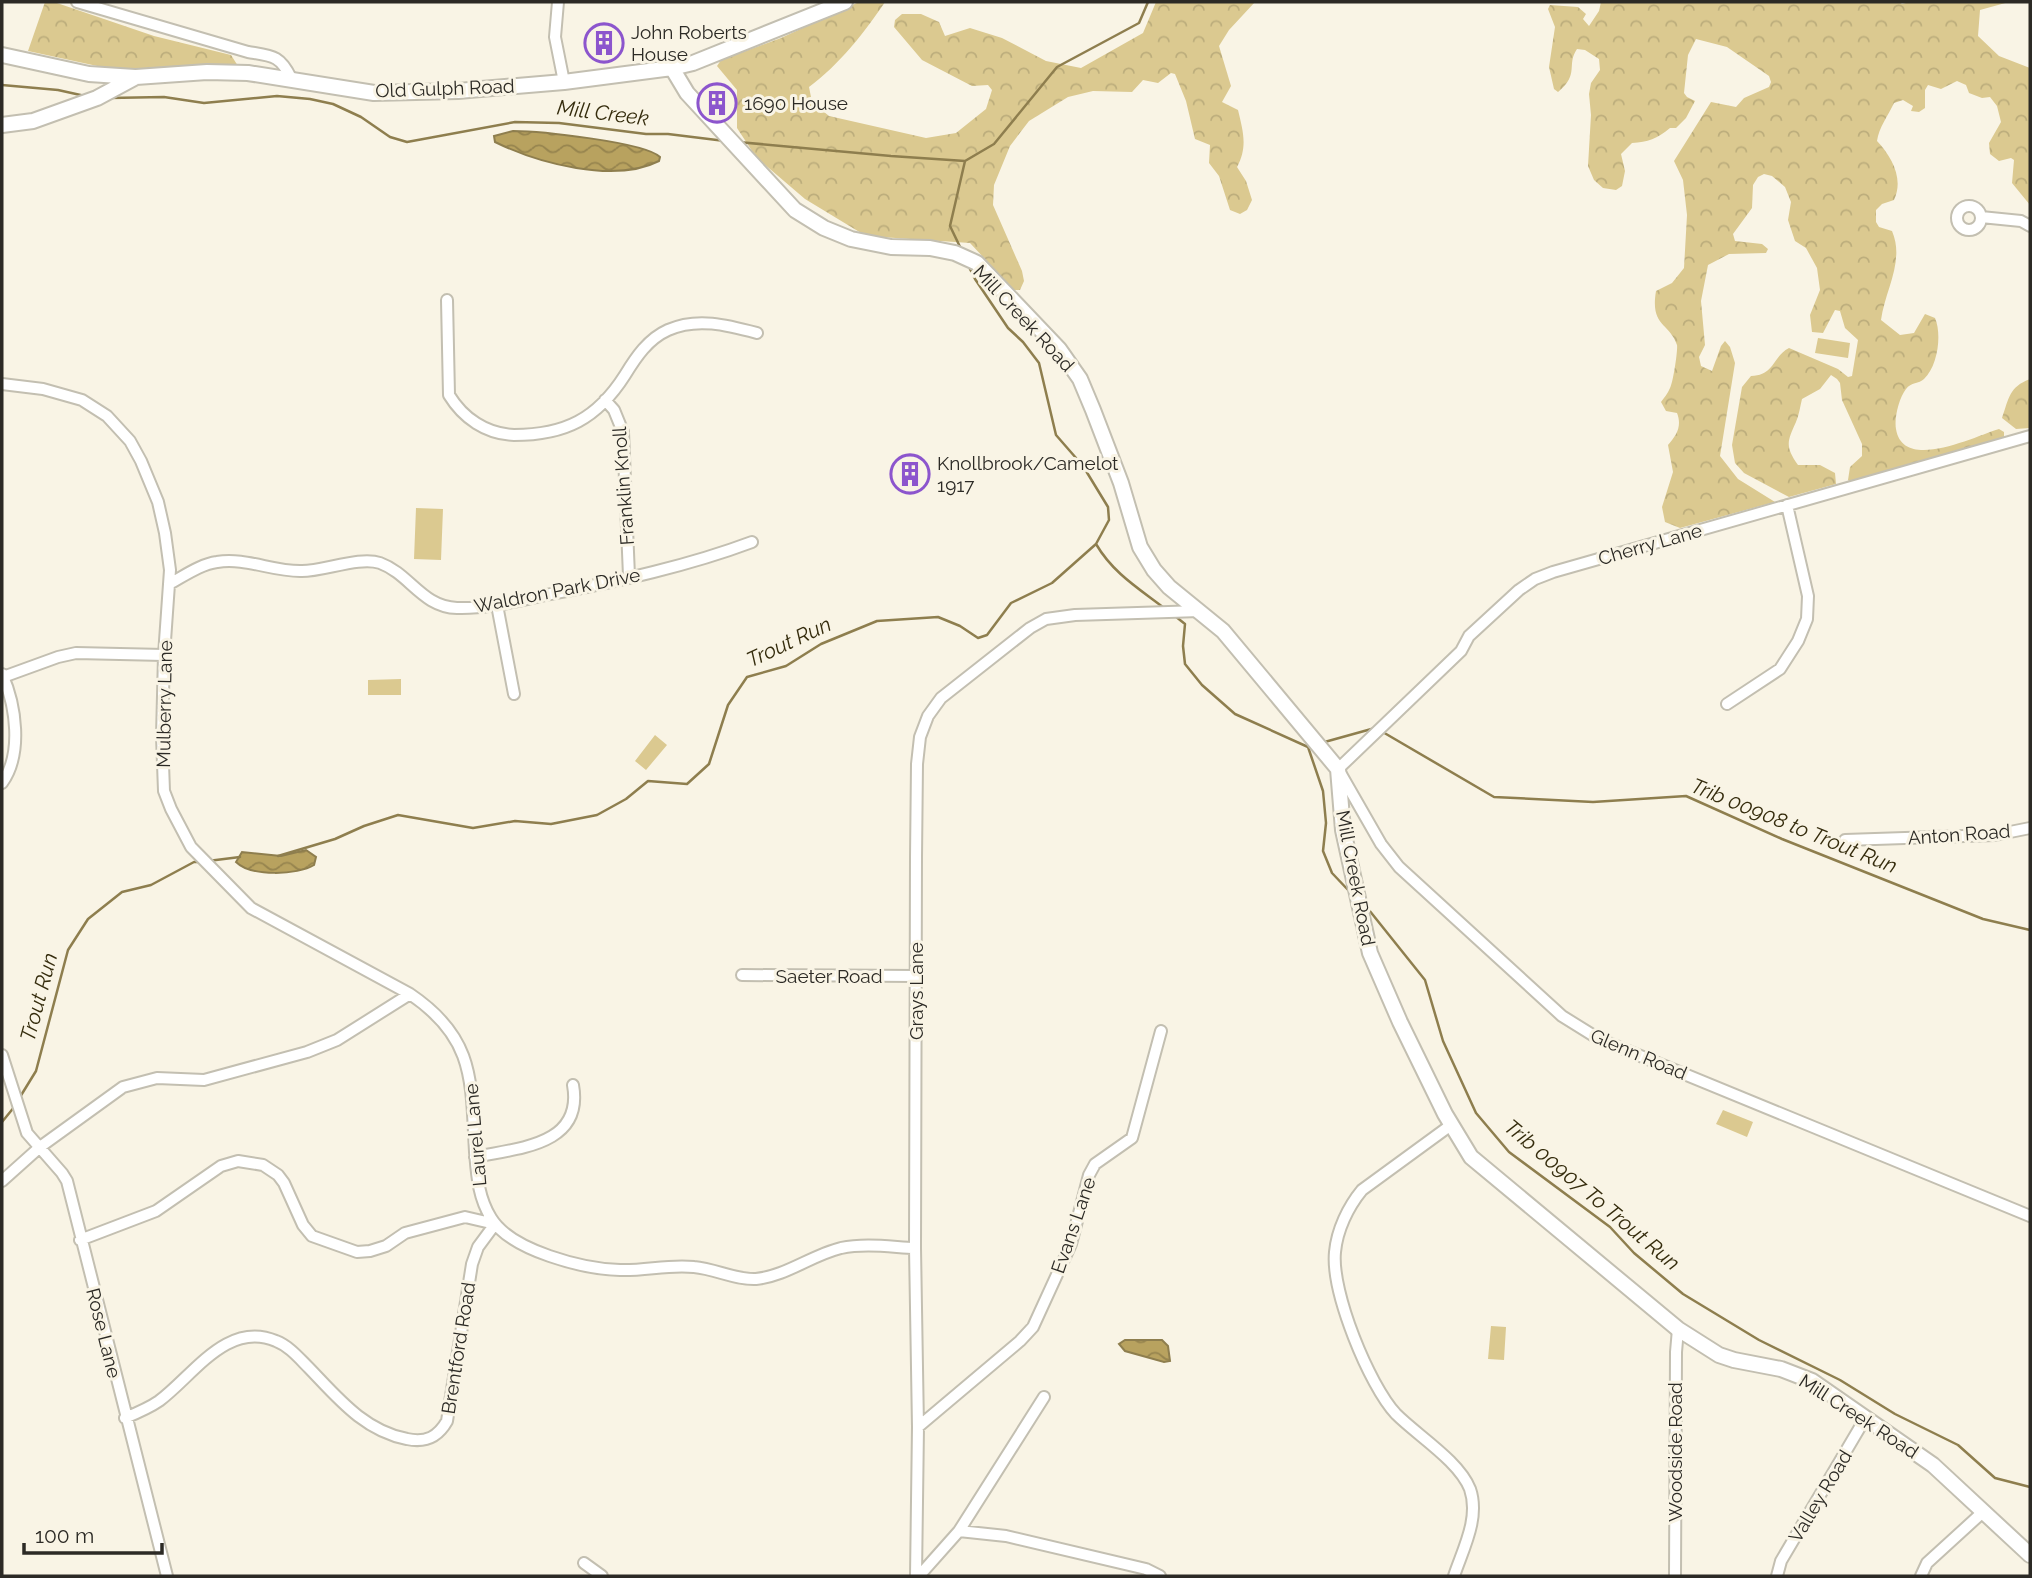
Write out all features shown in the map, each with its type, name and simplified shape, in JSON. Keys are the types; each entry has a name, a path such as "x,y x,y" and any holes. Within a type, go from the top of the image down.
{"street":[{"path":"77,2 248,52 271,56 284,63 292,78"},
{"path":"558,2 555,37 564,82"},
{"name":"Old Gulph Road","path":"2,125 33,121 97,98 136,77 207,72 292,78 374,93 458,92 673,68 706,58 845,2"},
{"path":"2,55 89,74 136,77"},
{"name":"Mill Creek Road","path":"673,68 687,93 794,210 824,228 870,244 930,248 977,263 1059,349 1075,371 1093,410 1117,472 1140,547 1154,570 1169,587 1223,631 1338,769 1343,830 1370,953 1400,1022 1451,1125 1471,1157 1678,1329 1719,1355 1805,1377 1933,1465 2030,1555"},
{"path":"1981,217 2021,221 2030,226"},
{"path":"447,300 449,395 457,408 479,426 506,435 555,431 578,423 605,400 642,349 667,330 698,323 730,326 757,333"},
{"name":"Mulberry Lane","path":"2,384 43,389 82,400 107,416 130,440 158,502 170,570 164,655 164,791 191,846 251,908 410,994"},
{"name":"Franklin Knoll","path":"605,400 614,410 623,432 629,576"},
{"name":"Cherry Lane","path":"1338,769 1461,651 1469,636 1519,590 1535,579 1610,555 2030,436"},
{"path":"1727,704 1780,669 1798,641 1807,619 1808,596 1787,505"},
{"name":"Waldron Park Drive","path":"169,584 207,564 223,561 304,572 369,561 389,567 421,596 437,604 454,608 497,605 709,557 752,542"},
{"path":"497,605 514,694"},
{"name":"Grays Lane","path":"917,1576 915,1248 917,764 920,737 928,716 941,698 1030,628 1046,619 1075,615 1200,611"},
{"path":"2,783 12,766 14,731 12,703 3,675 76,653 164,655"},
{"name":"Glenn Road","path":"1338,769 1381,844 1399,867 1577,1027 1599,1039 2030,1216"},
{"name":"Anton Road","path":"1845,840 1995,835 2030,828"},
{"name":"Saeter Road","path":"742,975 917,976"},
{"path":"2,1181 40,1147 123,1087 157,1079 204,1080 307,1052 337,1040 410,994"},
{"name":"Laurel Lane","path":"410,994 434,1010 463,1054 470,1076 479,1189 487,1212 495,1224 528,1248 598,1267 622,1270 692,1266 750,1279 768,1277 839,1249 866,1246 915,1248"},
{"name":"Evans Lane","path":"918,1427 1033,1327 1071,1244 1089,1175 1095,1164 1132,1138 1161,1031"},
{"name":"Rose Lane","path":"2,1055 27,1132 67,1181 167,1576"},
{"path":"475,1157 551,1139 571,1116 573,1085"},
{"path":"1451,1125 1362,1190 1351,1204 1341,1228 1335,1251 1335,1271 1340,1296 1357,1342 1381,1395 1395,1413 1460,1471 1469,1489 1474,1508 1472,1522 1454,1576"},
{"path":"80,1240 156,1211 221,1166 238,1161 262,1164 278,1175 312,1236 357,1252 386,1246 405,1233 465,1217 495,1224"},
{"name":"Brentford Road","path":"125,1418 159,1400 224,1345 239,1338 257,1336 276,1341 293,1352 361,1420 374,1428 404,1439 429,1439 439,1432 447,1421 472,1264 478,1247 495,1224"},
{"name":"Woodside Road","path":"1675,1576 1678,1329"},
{"path":"917,1576 959,1531 1044,1397"},
{"name":"Valley Road","path":"1777,1576 1781,1561 1866,1417"},
{"path":"1921,1576 1927,1563 1984,1511"},
{"path":"959,1531 1006,1536 1146,1569 1160,1576"},
{"path":"584,1563 602,1576"}],"green space":[{"path":"45,2 54,2 154,36 231,55 238,66 111,69 28,51"},
{"path":"859,2 885,2 851,48 809,87 812,102 829,116 926,138 956,133 986,109 992,90 988,85 972,86 922,60 894,27 895,20 902,14 921,14 939,22 945,36 970,28 1002,38 1046,61 1081,68 1143,33 1156,2 1255,2 1229,30 1219,46 1231,86 1222,102 1238,110 1243,132 1242,153 1237,167 1246,181 1252,200 1247,210 1240,214 1230,210 1219,176 1209,163 1210,145 1195,139 1186,101 1175,74 1171,73 1158,83 1143,80 1132,92 1093,91 1068,97 1029,121 1010,146 994,185 993,205 1022,271 1024,281 1020,290 1014,290 970,243 866,236 805,199 756,157 737,128 737,90 717,66 721,60 781,38"},
{"path":"1601,2 2009,2 1980,10 1978,36 1999,56 2030,68 2030,205 2012,183 2014,160 2011,158 1999,161 1990,154 1989,143 2001,122 1997,106 1990,97 1982,98 1969,93 1966,85 1957,81 1941,89 1928,85 1925,90 1925,108 1919,112 1911,111 1913,106 1903,100 1894,103 1877,141 1895,169 1897,192 1894,200 1882,204 1876,210 1879,227 1892,231 1896,253 1881,320 1900,335 1914,333 1925,314 1935,318 1938,332 1933,366 1922,381 1908,387 1899,403 1896,429 1901,442 1911,448 1925,450 1957,444 1999,429 2004,432 2004,439 1850,482 1850,467 1862,456 1862,444 1842,400 1840,383 1831,375 1820,389 1802,399 1789,444 1798,465 1820,465 1835,473 1836,484 1789,497 1744,473 1735,463 1732,445 1742,387 1751,376 1765,372 1789,348 1838,369 1848,377 1852,376 1858,340 1845,328 1840,311 1835,310 1823,333 1812,332 1810,315 1820,290 1817,268 1806,248 1795,241 1788,220 1791,202 1785,187 1772,176 1764,174 1758,177 1753,185 1752,208 1733,234 1735,241 1762,244 1768,249 1766,253 1729,254 1708,265 1701,301 1705,345 1699,357 1701,366 1712,371 1725,341 1730,347 1735,363 1720,456 1738,479 1775,502 1680,528 1665,522 1662,507 1673,472 1668,445 1676,434 1679,422 1677,413 1666,411 1661,402 1671,385 1677,345 1658,318 1655,303 1656,291 1672,283 1684,268 1687,215 1683,180 1674,161 1711,102 1736,107 1744,98 1769,87 1771,82 1769,76 1727,47 1696,39 1688,55 1684,93 1695,101 1686,118 1676,128 1670,128 1648,141 1632,143 1621,154 1625,171 1622,186 1616,190 1603,188 1594,180 1588,166 1591,115 1589,94 1591,83 1600,70 1599,59 1585,50 1577,49 1569,80 1558,92 1554,89 1549,67 1555,27 1548,9 1550,5 1578,7 1586,14 1583,19 1589,26 1599,11"},
{"path":"1818,338 1850,343 1848,358 1815,353"},
{"path":"2030,379 2030,428 2016,429 2002,418 2014,390"},
{"path":"416,508 443,509 441,560 414,559"},
{"path":"401,679 401,695 368,695 368,680"},
{"path":"655,735 667,745 646,770 635,761"},
{"path":"1723,1110 1753,1122 1747,1137 1716,1124"},
{"path":"1491,1326 1506,1327 1504,1360 1488,1359"}],"water":[{"path":"513,131 613,142 660,157 659,161 641,168 620,171 576,168 532,157 495,142 494,136"},
{"path":"306,850 316,857 314,865 297,871 263,872 243,867 236,862 242,852 281,856"},
{"path":"1125,1340 1162,1340 1168,1346 1170,1361 1164,1362 1125,1351 1119,1344"}],"waterway":[{"name":"Mill Creek","path":"738,142 965,161 994,144 1057,67 1139,23 1148,2"},
{"name":"Mill Creek","path":"2,85 58,90 85,96"},
{"name":"Mill Creek","path":"109,98 164,97 204,103 277,96 310,99 333,104 361,117 390,137 407,142 515,122 559,123 725,141"},
{"name":"Trout Run","path":"962,251 950,226 965,161"},
{"name":"Trout Run","path":"278,856 335,839 398,815 473,828 515,821 551,824 597,815 626,799 648,781 687,784 709,764 728,705 747,677 786,666 821,644 877,621 938,617 960,626 978,638 987,635 1011,603 1052,583 1096,544 1109,520 1108,507 1083,466 1056,435 1039,363 1008,328 969,267"},
{"name":"Trib 00907 To Trout Run","path":"1096,544 1118,572 1164,608"},
{"name":"Trib 00907 To Trout Run","path":"1175,616 1185,624 1185,664 1202,685 1235,714 1308,747 1323,791 1326,823 1323,851 1332,873 1350,892"},
{"name":"Trib 00908 to Trout Run","path":"1321,743 1375,728"},
{"name":"Trib 00908 to Trout Run","path":"1381,731 1494,797 1593,802 1686,796 1782,839 1983,919 2030,930"},
{"name":"Trout Run","path":"208,861 240,857"},
{"name":"Trout Run","path":"20,1097 36,1071 68,950 88,919 122,892 151,885 194,862 201,862"},
{"name":"Trib 00907 To Trout Run","path":"1365,905 1425,980 1443,1041 1476,1113 1509,1152 1610,1227 1634,1253 1683,1294 1759,1340 1840,1380 1895,1414 1958,1445 1995,1478 2030,1487"},
{"name":"Trout Run","path":"2,1122 15,1106"}],"place":[{"name":"John Roberts House","path":"604,43"},
{"name":"1690 House","path":"717,103"},
{"name":"Knollbrook/Camelot 1917","path":"910,474"}]}
